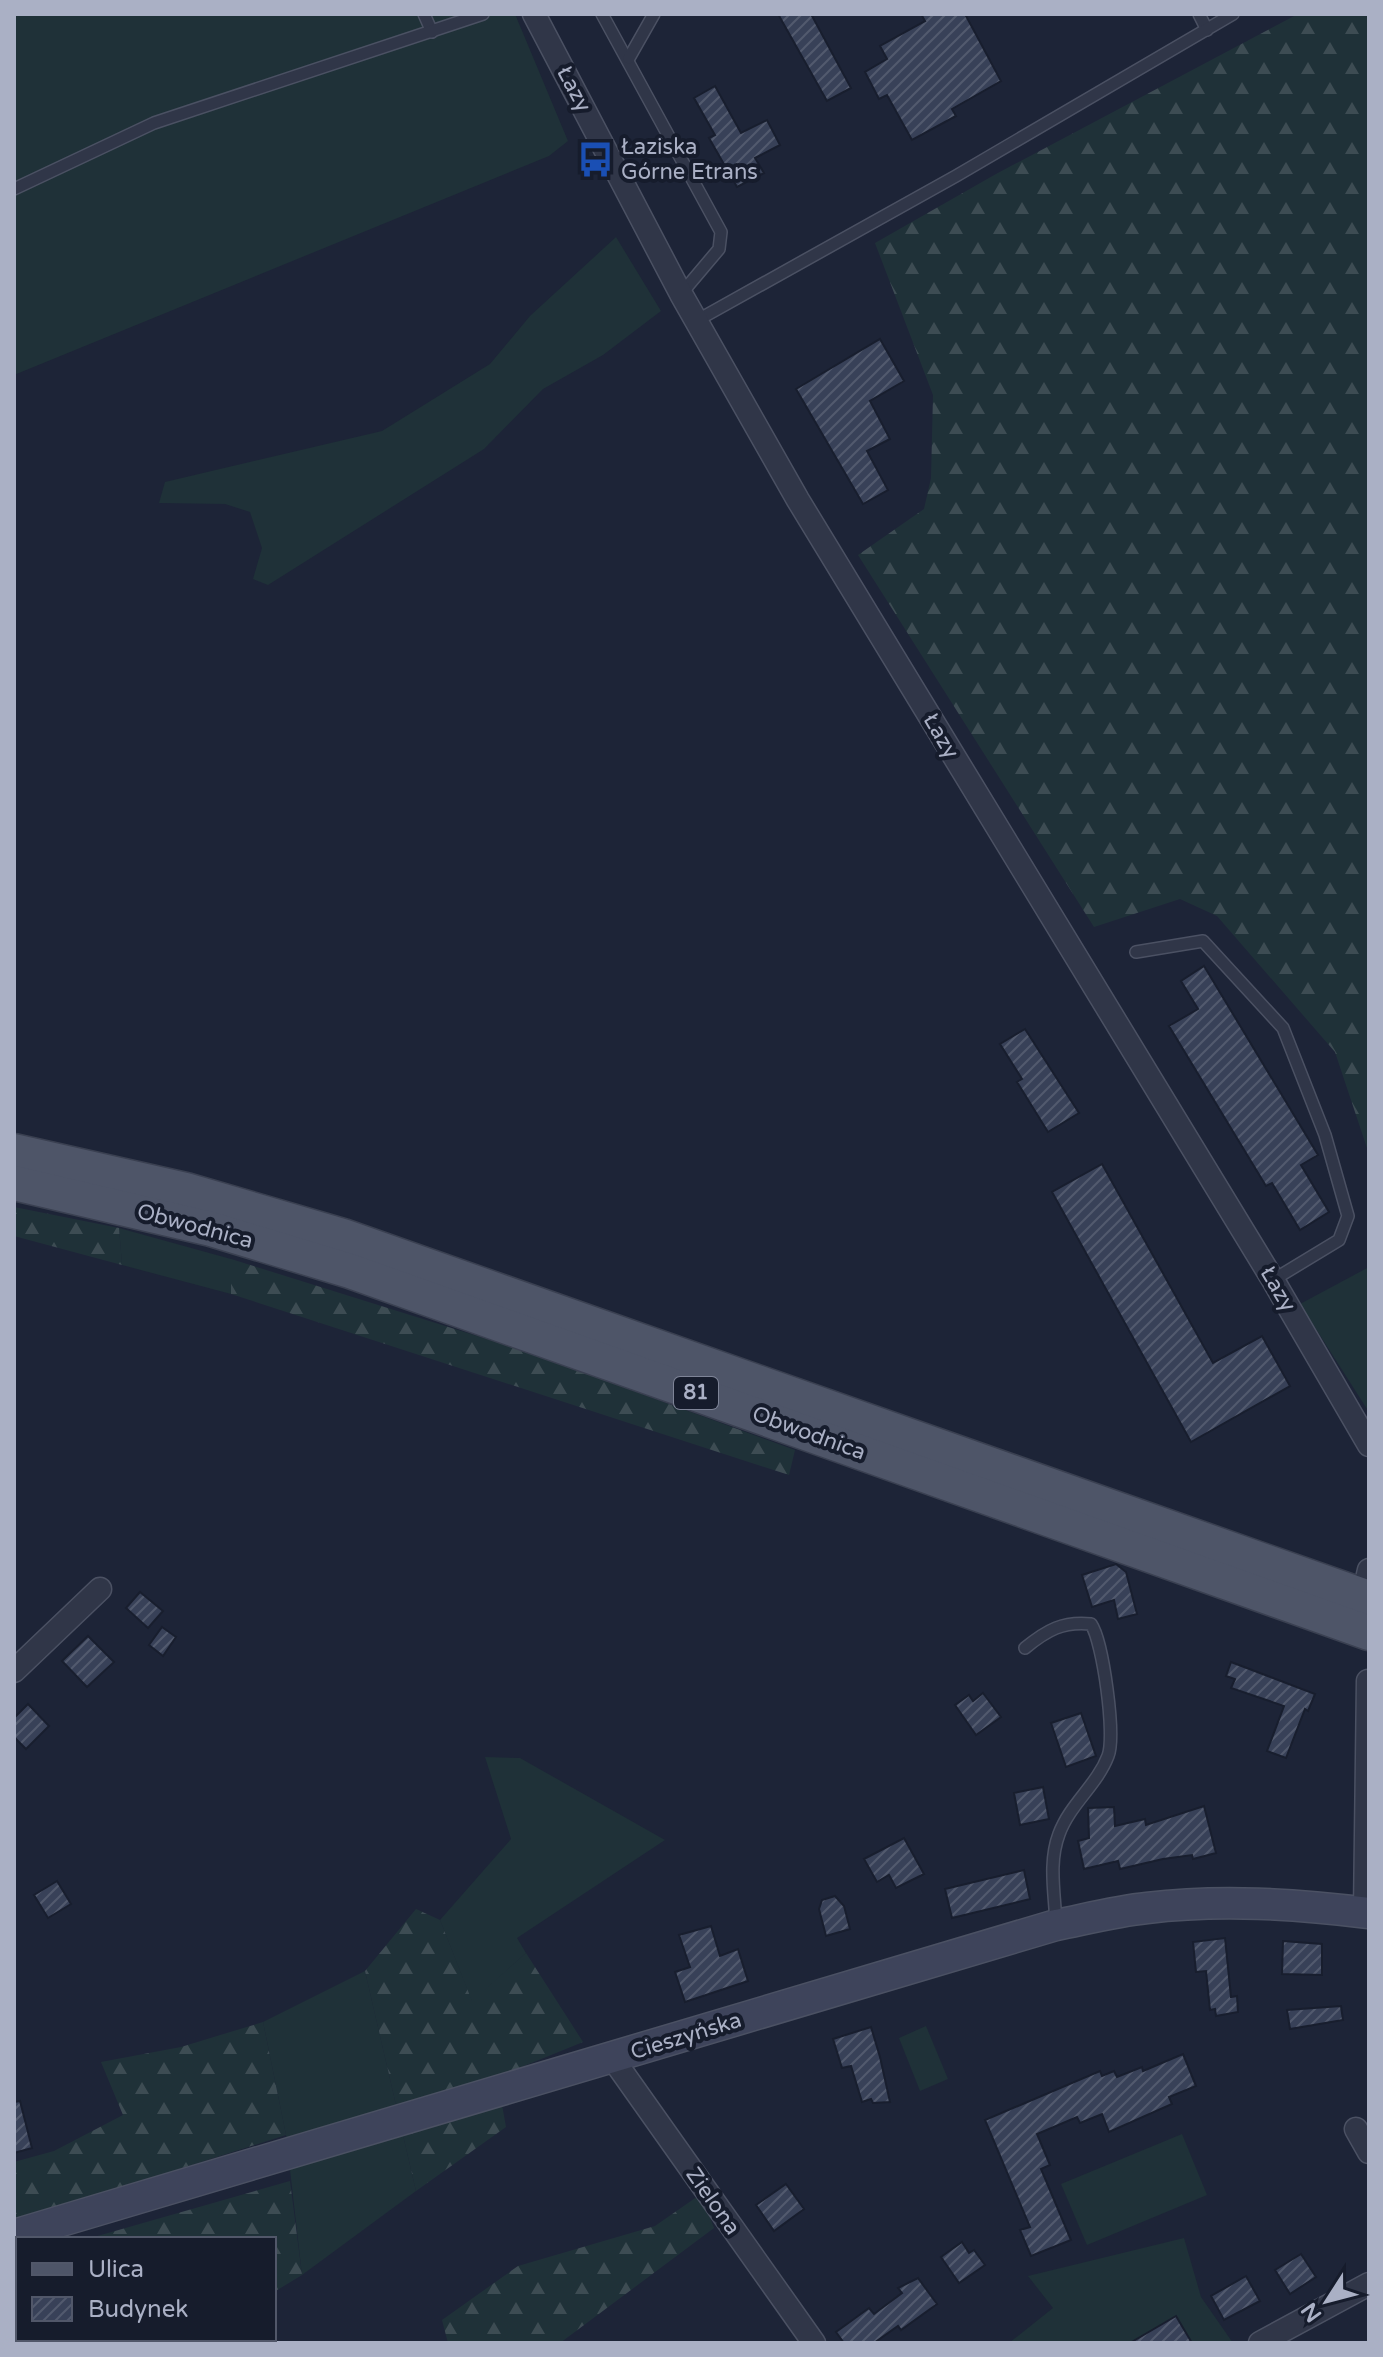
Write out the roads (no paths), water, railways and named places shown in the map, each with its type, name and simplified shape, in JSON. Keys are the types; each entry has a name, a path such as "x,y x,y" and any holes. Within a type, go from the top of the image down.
{"main road":[{"name":"Obwodnica","path":"14,1151 186,1190 343,1236 1367,1588"},
{"name":"Obwodnica","path":"14,1183 211,1229 350,1271 1369,1633"}],"street":[{"name":"Łazy","path":"534,14 681,294 806,513 1367,1436"},
{"path":"14,1671 100,1589"},
{"path":"1367,1913 1368,1681"},
{"name":"Cieszyńska","path":"14,2235 1056,1925 1146,1908 1228,1903 1307,1906 1367,1913"},
{"name":"Zielona","path":"613,2059 814,2343"},
{"path":"1356,2129 1369,2152"},
{"path":"1260,2343 1369,2284"}],"lane":[{"path":"424,14 432,32"},
{"path":"14,189 154,123 483,14"},
{"path":"602,14 629,58 721,232 719,249 681,294"},
{"path":"629,58 654,14"},
{"path":"1199,14 1207,30"},
{"path":"696,321 1233,14"},
{"path":"1136,952 1203,941 1283,1028 1325,1135 1348,1216 1339,1240 1273,1280"},
{"path":"1025,1648 1047,1630 1072,1622 1091,1624 1099,1636 1106,1685 1110,1753 1100,1773 1075,1803 1058,1835 1052,1872 1056,1925"}],"place":[{"name":"Łaziska Górne Etrans","path":"595,160"}]}
